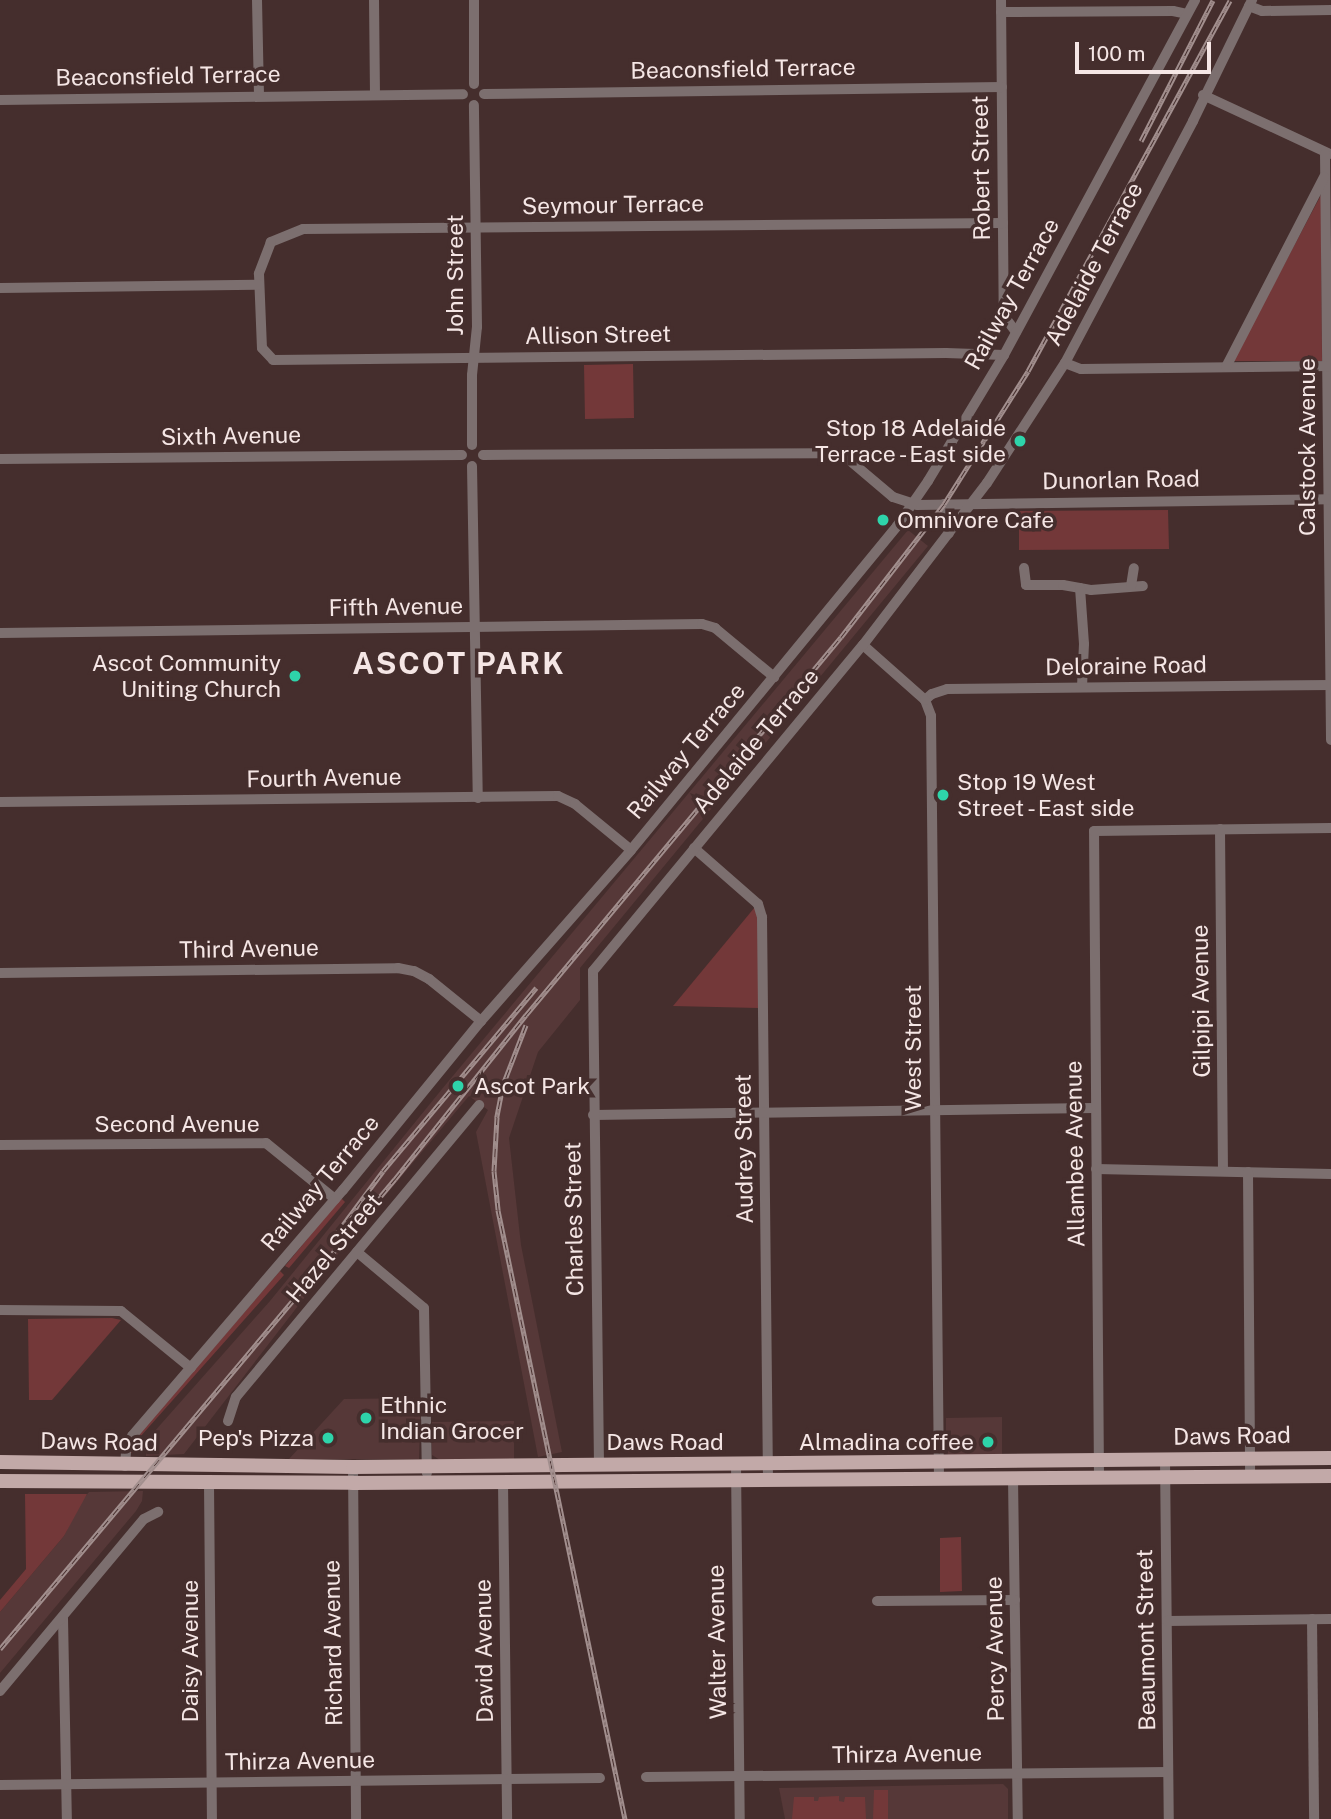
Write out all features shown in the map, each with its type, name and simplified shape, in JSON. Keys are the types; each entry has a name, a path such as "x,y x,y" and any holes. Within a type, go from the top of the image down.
{"main road":[{"name":"Daws Road","path":"0,1462 125,1466 427,1467 1331,1458"},
{"name":"Daws Road","path":"0,1481 428,1483 1331,1476"}],"street":[{"path":"257,0 259,96"},
{"path":"374,0 375,94"},
{"path":"474,0 474,84"},
{"name":"Robert Street","path":"1000,0 1004,316 1016,332"},
{"name":"Railway Terrace","path":"125,1466 125,1451 132,1436 335,1199 481,1021 631,850 912,505 1004,355 1195,0"},
{"path":"1251,3 1262,11 1331,10"},
{"name":"Adelaide Terrace","path":"593,971 863,645 972,503 1065,363 1193,121 1203,95 1251,3"},
{"path":"1001,12 1173,11 1187,14"},
{"path":"474,84 481,87 484,94 481,102 474,104 466,101 464,94 466,87 474,84"},
{"name":"Beaconsfield Terrace","path":"484,94 1002,87"},
{"name":"Beaconsfield Terrace","path":"0,100 464,94"},
{"path":"1203,95 1328,154"},
{"name":"John Street","path":"472,445 476,227 474,104"},
{"name":"Calstock Avenue","path":"1328,154 1326,175 1331,740"},
{"path":"1226,367 1326,175"},
{"name":"Seymour Terrace","path":"259,285 260,269 271,242 295,230 1003,223"},
{"path":"0,289 259,285"},
{"name":"Allison Street","path":"259,285 262,348 273,359 946,352 1004,355"},
{"path":"1065,363 1081,369 1329,366"},
{"path":"472,445 480,449 483,455 480,463 472,466 465,463 462,455 465,449 472,445"},
{"path":"483,455 823,453 848,459 893,497 912,505"},
{"name":"Sixth Avenue","path":"0,459 462,455"},
{"path":"472,466 478,798"},
{"name":"Dunorlan Road","path":"912,505 1330,499"},
{"path":"944,504 949,534"},
{"path":"1024,568 1026,585 1111,590 1143,586"},
{"path":"1130,586 1134,568"},
{"path":"1080,588 1084,638 1082,687"},
{"name":"Fifth Avenue","path":"0,633 702,624 715,628 774,677"},
{"path":"863,645 925,700"},
{"name":"Deloraine Road","path":"925,700 932,694 947,689 1331,685"},
{"name":"West Street","path":"925,700 931,727 939,1479"},
{"name":"Fourth Avenue","path":"0,802 558,796 575,804 631,850"},
{"path":"1220,829 1331,828"},
{"name":"Allambee Avenue","path":"1099,1478 1094,831 1220,829"},
{"name":"Gilpipi Avenue","path":"1220,829 1223,1171"},
{"name":"Audrey Street","path":"694,848 758,904 762,917 768,1480"},
{"name":"Third Avenue","path":"0,973 398,968 414,971 429,979 481,1021"},
{"name":"Charles Street","path":"593,971 599,1465"},
{"name":"Hazel Street","path":"228,1422 236,1397 479,1105"},
{"path":"593,1115 1095,1108"},
{"name":"Second Avenue","path":"0,1145 266,1143 335,1199"},
{"path":"1096,1168 1331,1174"},
{"path":"1248,1172 1250,1477"},
{"path":"357,1252 424,1308 428,1483"},
{"path":"0,1310 121,1311 191,1368"},
{"name":"Beaumont Street","path":"1165,1460 1169,1819"},
{"name":"Walter Avenue","path":"736,1464 740,1819"},
{"name":"Richard Avenue","path":"353,1467 356,1819"},
{"name":"Percy Avenue","path":"1013,1478 1018,1819"},
{"name":"David Avenue","path":"503,1482 507,1819"},
{"name":"Daisy Avenue","path":"209,1483 212,1819"},
{"path":"0,1690 144,1519 158,1512"},
{"path":"877,1601 1015,1600"},
{"path":"63,1618 66,1819"},
{"path":"1312,1619 1314,1819"},
{"path":"1167,1620 1331,1619"},
{"name":"Thirza Avenue","path":"646,1777 1168,1772"},
{"name":"Thirza Avenue","path":"0,1785 600,1778"}],"shaded area":[{"path":"1321,195 1322,361 1233,361"},
{"path":"633,364 634,418 585,419 584,365"},
{"path":"1168,510 1169,549 1019,550 1019,511"},
{"path":"908,530 928,546 580,968 580,1000 538,1052 509,1138 521,1245 562,1452 538,1457 476,1132 488,1110 469,1096 358,1228 184,1454 146,1456 146,1441 270,1301 442,1089"},
{"path":"755,907 758,916 758,1008 673,1006"},
{"path":"341,1198 345,1202 289,1268 285,1266"},
{"path":"280,1271 284,1275 140,1437 138,1453 131,1453 133,1441"},
{"path":"28,1319 121,1320 52,1400 29,1400"},
{"path":"421,1398 419,1459 289,1459 344,1399"},
{"path":"1002,1417 1002,1456 951,1457 946,1453 946,1418"},
{"path":"514,1421 514,1460 440,1460 432,1455 432,1422"},
{"path":"143,1491 142,1501 136,1511 0,1673 0,1612 64,1536 80,1503 89,1492"},
{"path":"25,1494 87,1494 64,1536 0,1612 0,1600 26,1569"},
{"path":"961,1537 962,1591 940,1592 940,1538"},
{"path":"1003,1784 1008,1789 1008,1819 785,1819 779,1788"},
{"path":"874,1790 888,1790 888,1819 873,1819"},
{"path":"839,1796 839,1801 844,1802 845,1797 865,1797 866,1819 792,1819 794,1797 814,1797 814,1801 818,1801 819,1797"}],"railway":[{"path":"1141,141 1213,0"},
{"path":"0,1649 395,1179 526,1015 841,637 944,504 1028,371 1230,0"},
{"path":"337,1233 383,1171 536,988"},
{"path":"526,1025 503,1085 497,1117 494,1171 498,1210 625,1819"}],"place":[{"name":"Stop 18 Adelaide Terrace - East side","path":"1020,441"},
{"name":"Omnivore Cafe","path":"883,520"},
{"name":"Ascot Community Uniting Church","path":"295,676"},
{"name":"Stop 19 West Street - East side","path":"943,795"},
{"name":"Ascot Park","path":"458,1086"},
{"name":"Ethnic Indian Grocer","path":"366,1418"},
{"name":"Pep's Pizza","path":"328,1438"},
{"name":"Almadina coffee","path":"988,1442"}],"district":[{"name":"ASCOT PARK","path":"459,663"}]}
